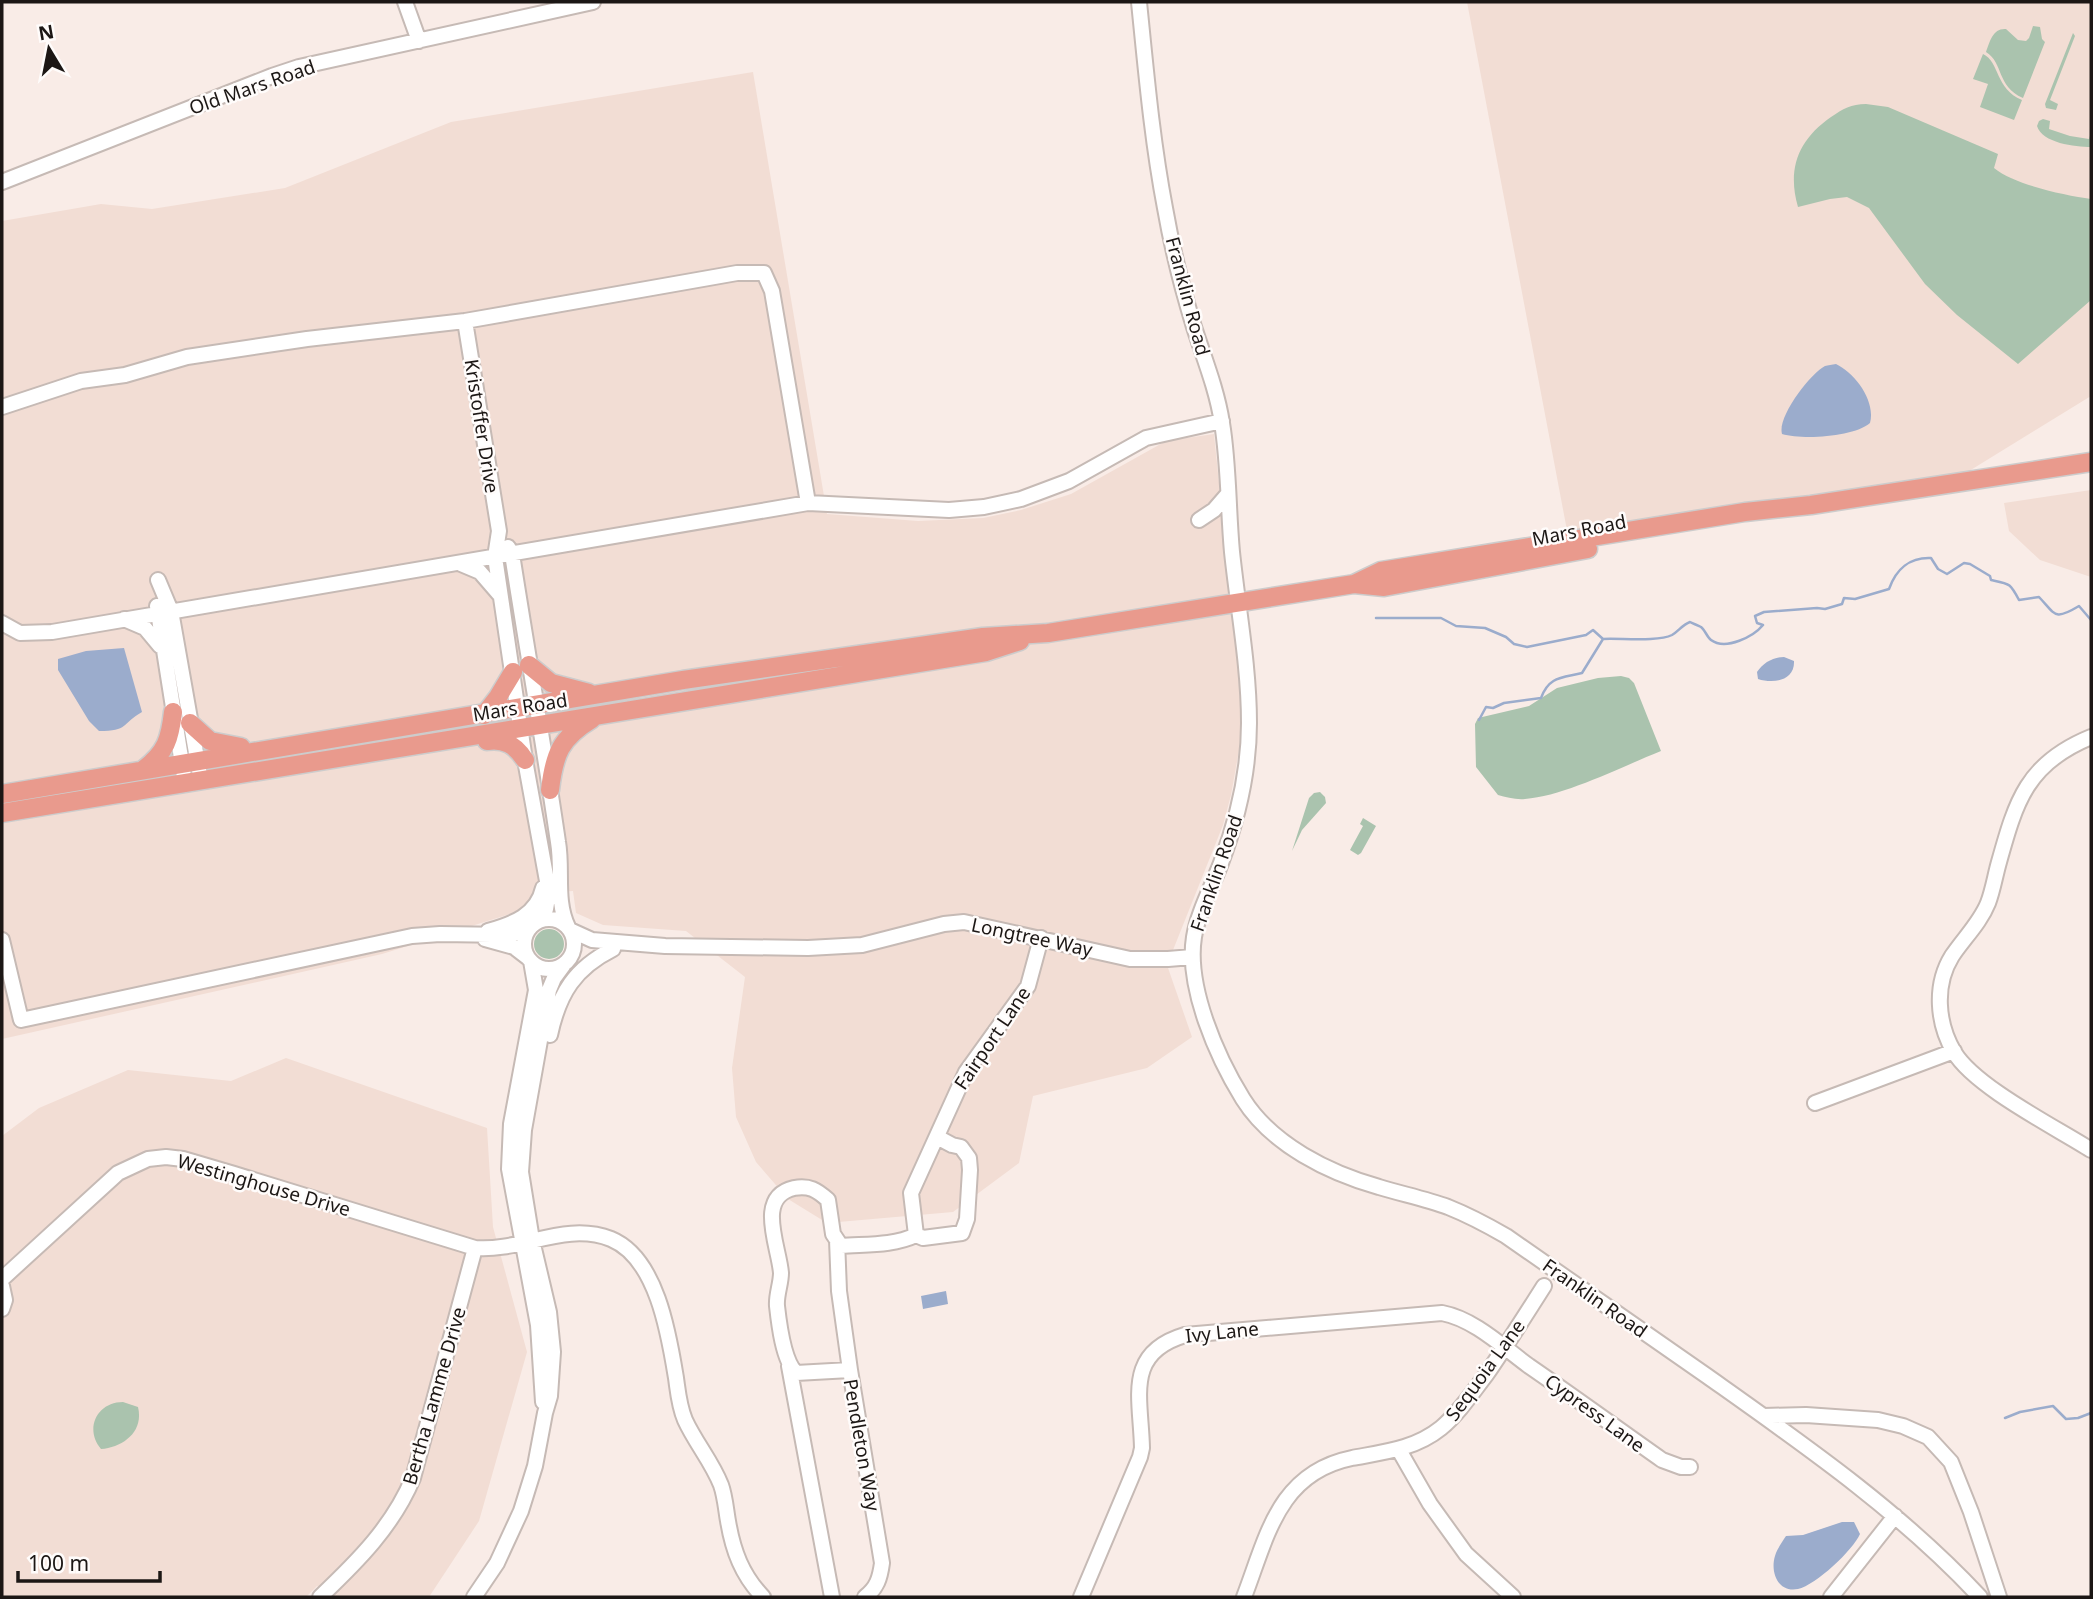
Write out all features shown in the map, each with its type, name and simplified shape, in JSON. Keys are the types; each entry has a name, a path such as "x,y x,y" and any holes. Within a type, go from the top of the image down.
{"main road":[{"name":"Mars Road","path":"2,794 682,680 983,637 1043,634 1354,584 1381,571 2091,462"},
{"name":"Mars Road","path":"2,813 986,652 1043,634"},
{"path":"484,715 521,668 551,683 596,695"},
{"path":"141,771 158,758 164,748 173,712"},
{"path":"550,790 554,760 563,744 575,731 598,716"},
{"path":"190,723 211,741 259,750"},
{"path":"362,754 431,750 494,740 515,747 525,760"}],"street":[{"path":"405,2 419,41"},
{"name":"Old Mars Road","path":"2,182 299,67 593,2"},
{"name":"Franklin Road","path":"1139,2 1164,208 1176,262 1222,421 1237,603 1248,687 1249,751 1244,786 1230,840 1194,934 1192,957 1198,994 1227,1071 1245,1103 1265,1126 1290,1146 1315,1161 1374,1186 1446,1206 1476,1219 1543,1261 1764,1416 1895,1516 1938,1554 1980,1597"},
{"path":"2,407 81,381 125,375 187,357 307,339 465,321 737,273 764,272 772,291 808,503"},
{"name":"Kristoffer Drive","path":"465,321 499,531 495,557 501,599 521,668"},
{"path":"3,626 27,633 52,632 808,503 949,510 984,507 1021,499 1069,481 1146,438 1222,421"},
{"path":"1227,495 1214,510 1199,520 1229,519"},
{"name":"Kristoffer Drive","path":"499,531 512,554 521,668 527,707"},
{"path":"516,583 527,561 543,549"},
{"path":"457,563 480,572 501,599"},
{"path":"175,634 185,617 203,605"},
{"path":"163,612 175,634 190,723 189,761"},
{"path":"163,612 162,649 173,712 193,782"},
{"path":"123,619 131,620 145,628 162,649"},
{"path":"474,1597 497,1563 521,1511 536,1466 552,1381 549,1312 511,1191 509,1158 513,1111 550,984 574,947 561,909 559,847 539,726 527,707"},
{"path":"527,707 521,729 549,898 546,909 524,940 536,990 523,1144 527,1240"},
{"path":"2091,737 2047,762 2024,789 2014,808 1989,901 1952,957 1940,990 1942,1020 1954,1051 1965,1066 1981,1081 2091,1150"},
{"path":"467,935 491,930 530,913 541,896 544,872"},
{"path":"2,940 21,1020 412,936 509,935 544,919 555,919 592,940 665,946"},
{"name":"Longtree Way","path":"665,946 862,946 955,922 1130,958 1168,960 1192,957"},
{"path":"467,935 514,947 529,960 546,969 556,968 586,952 665,946"},
{"name":"Fairport Lane","path":"916,1235 911,1193 966,1072 1028,986 1041,938"},
{"path":"523,1144 535,1111 554,1017 566,990 578,972 590,961 613,949"},
{"path":"1815,1103 1954,1051"},
{"path":"832,1597 777,1304 781,1274 773,1229 772,1205 777,1195 799,1187 818,1190 828,1200 833,1234 841,1246 905,1241 916,1235 923,1238 962,1233 967,1219 970,1158 961,1147 937,1137"},
{"name":"Westinghouse Drive","path":"2,1279 118,1173 148,1159 166,1157 183,1159 234,1174 475,1248 495,1248 527,1240"},
{"path":"527,1240 585,1234 611,1239 633,1252 647,1272 667,1332 679,1402 685,1420 721,1486 733,1548 741,1567 752,1586 763,1597"},
{"path":"837,1240 838,1282 850,1370"},
{"name":"Bertha Lamme Drive","path":"320,1597 377,1540 403,1502 413,1478 475,1248"},
{"path":"1543,1261 1544,1286 1570,1280"},
{"path":"2,1286 5,1300 2,1309"},
{"name":"Sequoia Lane","path":"1244,1597 1279,1508 1294,1489 1310,1476 1337,1462 1399,1450 1427,1437 1448,1422 1469,1398 1544,1286"},
{"name":"Ivy Lane","path":"1082,1597 1140,1457 1140,1371 1148,1355 1166,1342 1196,1333 1442,1313 1465,1321 1504,1348"},
{"name":"Cypress Lane","path":"1504,1348 1662,1461 1690,1467"},
{"name":"Pendleton Way","path":"789,1366 796,1373 806,1374 850,1370 881,1563 880,1578 872,1592 864,1597"},
{"path":"1764,1416 1805,1415 1878,1420 1903,1426 1928,1437 1951,1462 1999,1597"},
{"path":"1399,1450 1430,1504 1466,1554 1513,1597"},
{"path":"1831,1597 1895,1516"}],"shaded area":[{"path":"1467,2 2091,2 2091,396 1948,484 1569,541"},
{"path":"753,72 827,514 918,521 983,518 1021,510 1071,494 1166,441 1214,434 1240,689 1241,739 1223,825 1167,965 1192,1037 1147,1068 1033,1096 1019,1163 953,1212 827,1223 788,1199 756,1162 736,1117 732,1068 745,977 686,931 603,925 576,913 573,891 538,893 526,909 382,954 2,1039 2,221 101,204 152,209 285,188 451,122"},
{"path":"2091,490 2091,577 2040,560 2009,531 2004,503"},
{"path":"286,1058 487,1128 493,1227 527,1352 479,1521 429,1597 333,1597 317,1586 306,1597 2,1597 2,1136 39,1108 128,1070 231,1081"}],"green space":[{"path":"2033,26 2040,27 2045,42 2023,98 2008,87 1996,62 1986,52 1998,31 2006,29 2018,40 2026,41"},
{"path":"2073,33 2075,36 2050,100 2058,104 2056,110 2046,108 2045,104"},
{"path":"1983,54 1992,63 2007,89 2022,100 2014,120 1980,107 1988,84 1973,79"},
{"path":"1866,104 1888,107 1998,154 1994,168 2014,179 2054,192 2091,199 2091,300 2018,364 1957,315 1925,284 1869,208 1847,197 1798,207 1795,168 1798,156 1810,135 1831,117 1847,108"},
{"path":"2043,119 2050,121 2049,129 2070,136 2089,139 2091,132 2091,147 2068,145 2045,136 2037,126"},
{"path":"1621,676 1634,683 1661,751 1576,786 1525,799 1498,795 1476,767 1475,724 1478,718 1529,706 1557,688 1598,678"},
{"path":"1320,792 1326,803 1302,830 1292,851 1309,798"},
{"path":"1363,818 1376,826 1358,855 1350,850 1363,826 1360,824"},
{"path":"549,929 555,930 563,938 563,950 555,958 549,959 543,958 535,950 534,944 535,938 543,930"},
{"path":"123,1402 138,1407 138,1424 135,1431 117,1445 101,1449 94,1433 96,1418 106,1407"}],"water":[{"path":"1836,364 1857,381 1867,397 1870,423 1862,428 1828,436 1802,437 1782,434 1784,417 1803,387 1825,366"},
{"path":"124,648 142,712 120,728 99,731 89,721 58,670 58,659 86,651"},
{"path":"1784,657 1794,661 1787,677 1776,681 1758,679 1757,672 1762,666 1772,659"},
{"path":"946,1291 948,1304 923,1309 921,1296"},
{"path":"1842,1522 1854,1522 1860,1534 1842,1557 1806,1586 1791,1589 1781,1585 1775,1575 1774,1562 1786,1536 1803,1535"}],"waterway":[{"path":"1479,720 1486,707 1493,708 1504,703 1541,698 1552,682 1582,673 1603,639 1666,637 1690,622 1701,627 1711,640 1717,643 1732,643 1747,637 1763,625 1757,623 1755,616 1764,612 1825,609 1842,604 1844,598 1855,599 1889,589 1900,570 1910,562 1923,558 1931,558 1938,569 1947,574 1964,563 1970,564 1990,576 1991,580 2009,585 2019,600 2039,597 2056,614 2079,606 2091,620"},
{"path":"1376,618 1441,618 1456,626 1485,628 1506,637 1514,644 1527,647 1586,635 1593,630 1603,639"},
{"path":"2005,1418 2020,1412 2053,1406 2066,1419 2091,1413"}]}
